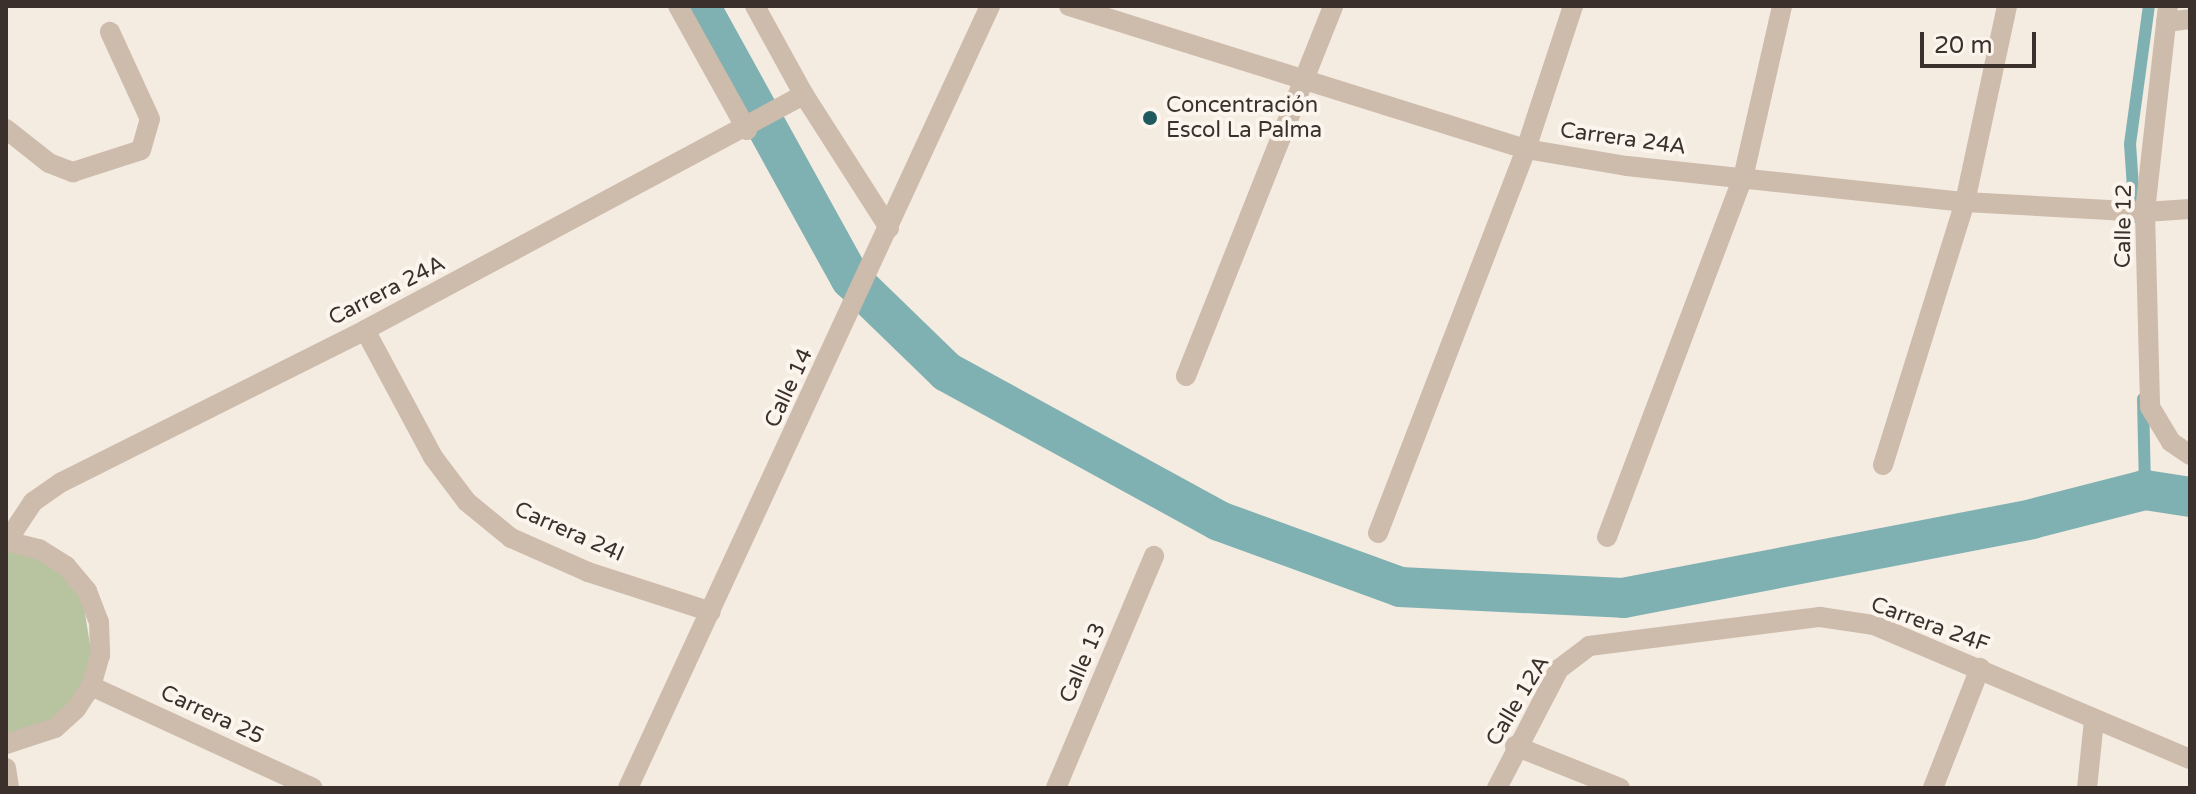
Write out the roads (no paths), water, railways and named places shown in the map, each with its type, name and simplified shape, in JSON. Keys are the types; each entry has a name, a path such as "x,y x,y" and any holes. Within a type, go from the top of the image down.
{"street":[{"path":"678,6 747,130"},
{"path":"755,6 804,95 889,228"},
{"name":"Calle 14","path":"628,788 990,6"},
{"name":"Carrera 24A","path":"1069,6 1526,149 1743,178 1965,202 2145,212 2190,209"},
{"path":"1186,376 1333,6"},
{"path":"1378,533 1526,149 1573,6"},
{"path":"1607,537 1743,178 1782,6"},
{"path":"1883,465 1965,202 2007,6"},
{"path":"2167,14 2190,19"},
{"name":"Calle 12","path":"2167,14 2145,212 2150,407 2171,442 2190,455"},
{"path":"6,129 49,163 73,172 141,150 150,119 110,32"},
{"name":"Carrera 24A","path":"6,541 33,502 62,482 365,330 747,130 804,95"},
{"name":"Carrera 24I","path":"365,330 433,457 478,511 511,538 588,572 711,612"},
{"path":"6,541 48,555 66,566 87,591 99,622 100,644 91,686 55,728 6,744"},
{"name":"Calle 13","path":"1056,788 1154,556"},
{"name":"Carrera 24F","path":"1589,646 1820,617 1874,625 2190,759"},
{"name":"Calle 12A","path":"1497,788 1515,746 1559,669 1589,646"},
{"path":"1933,788 1980,668"},
{"name":"Carrera 25","path":"91,686 313,788"},
{"path":"2087,788 2094,720"},
{"path":"1515,746 1620,788"},
{"path":"6,768 9,788"}],"waterway":[{"path":"700,6 851,279 947,372 1219,521 1400,587 1623,598 2032,519 2145,490 2190,497"},
{"path":"2135,217 2130,144 2149,6"},
{"path":"2143,399 2145,490"}],"place":[{"name":"Concentración Escol La Palma","path":"1150,118"}]}
